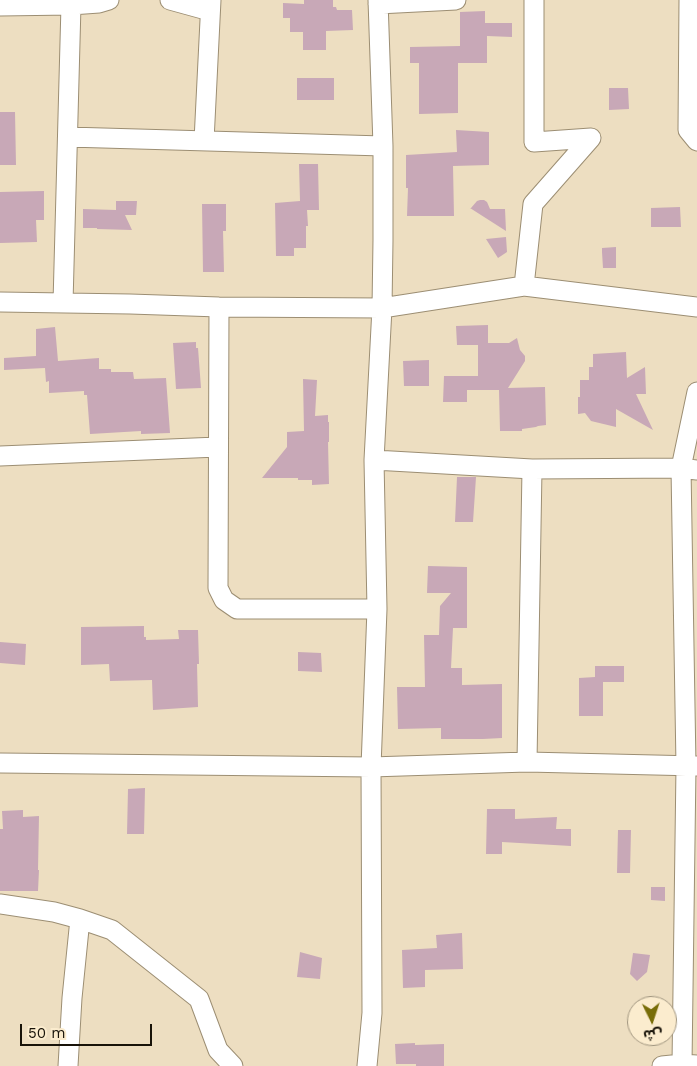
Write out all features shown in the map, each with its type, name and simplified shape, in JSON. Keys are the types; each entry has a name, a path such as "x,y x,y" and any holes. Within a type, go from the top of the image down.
{"street":[{"path":"0,6 71,5 99,3 109,0"},
{"path":"170,0 210,5 204,141"},
{"path":"367,1066 372,1014 371,767 376,609 374,460 382,308 383,146 378,2 456,0"},
{"path":"524,286 533,204 591,138 534,142 534,0"},
{"path":"689,0 688,130 697,141"},
{"path":"63,303 71,5"},
{"path":"68,137 383,146"},
{"path":"0,302 219,307 382,308 524,286 697,307"},
{"path":"219,307 218,588 224,600 237,609 376,609"},
{"path":"662,1066 689,1064 691,766 689,469 697,392"},
{"path":"0,456 218,447"},
{"path":"374,460 532,469 689,469"},
{"path":"527,762 532,469"},
{"path":"0,763 371,767 527,762 691,766"},
{"path":"0,904 54,912 112,930 199,999 218,1050 233,1066"},
{"path":"68,1066 72,998 80,919"}],"building":[{"path":"304,0 333,0 333,7 336,7 337,10 352,10 353,30 326,31 326,50 303,50 303,32 290,32 290,18 283,18 283,3 304,4"},
{"path":"485,11 485,23 512,23 512,37 487,36 487,63 458,63 458,113 419,114 419,63 410,63 410,47 460,46 460,12"},
{"path":"297,78 334,78 334,100 297,100"},
{"path":"609,88 628,88 629,109 609,110"},
{"path":"0,112 15,112 16,165 0,165"},
{"path":"456,130 489,132 489,165 453,166 454,216 407,216 406,155 457,152"},
{"path":"299,164 318,164 319,210 307,210 306,248 294,248 294,256 276,256 275,203 300,201"},
{"path":"44,191 44,220 36,220 37,242 0,243 0,192"},
{"path":"480,200 487,202 490,209 505,209 506,231 470,208"},
{"path":"116,201 137,201 136,215 125,215 132,230 83,228 83,209 116,210"},
{"path":"202,204 226,204 226,231 223,231 224,272 203,272"},
{"path":"680,207 681,227 651,227 651,208"},
{"path":"506,237 507,252 498,258 486,239"},
{"path":"616,247 616,268 603,268 602,248"},
{"path":"488,325 488,343 509,343 517,338 520,350 525,356 525,361 508,388 545,387 546,425 522,429 522,431 500,431 499,390 467,390 467,402 443,402 444,376 478,376 478,345 457,345 456,326"},
{"path":"55,327 58,361 99,358 99,369 111,369 111,372 133,372 134,379 166,378 170,433 141,434 141,431 90,434 87,395 84,395 84,391 49,393 49,381 46,382 45,368 4,370 4,358 36,356 36,329"},
{"path":"196,342 201,388 176,389 173,343"},
{"path":"626,352 627,378 645,367 646,394 636,394 653,430 616,409 616,427 591,421 585,413 578,414 580,380 589,380 589,367 593,367 593,354"},
{"path":"429,360 429,386 404,386 403,361"},
{"path":"303,379 317,380 315,416 328,415 329,484 312,485 312,480 298,480 298,478 262,478 287,447 287,432 304,431"},
{"path":"457,477 476,477 473,522 455,522"},
{"path":"428,566 467,567 467,628 453,628 451,668 462,668 462,685 502,684 502,738 441,739 441,728 398,729 397,687 425,687 424,635 439,635 440,606 451,593 427,593"},
{"path":"144,626 144,637 146,637 146,640 179,639 178,630 198,630 198,707 153,710 152,680 110,681 109,664 81,665 81,627"},
{"path":"0,642 26,644 25,665 0,663"},
{"path":"298,652 321,653 322,672 298,671"},
{"path":"595,666 624,666 624,682 603,682 603,716 579,716 579,678 595,677"},
{"path":"145,788 144,834 127,834 128,789"},
{"path":"487,809 515,809 515,819 557,817 556,829 571,829 571,846 502,842 502,854 486,854"},
{"path":"23,810 23,817 39,816 38,891 0,891 0,829 3,829 2,811"},
{"path":"618,830 631,830 630,873 617,873"},
{"path":"651,887 665,887 665,901 651,900"},
{"path":"462,933 463,969 425,970 425,987 403,988 402,950 437,948 436,935"},
{"path":"300,952 322,958 320,979 297,977"},
{"path":"633,953 650,955 647,972 637,981 630,974"},
{"path":"415,1043 415,1045 444,1044 444,1066 396,1064 395,1044"}]}
